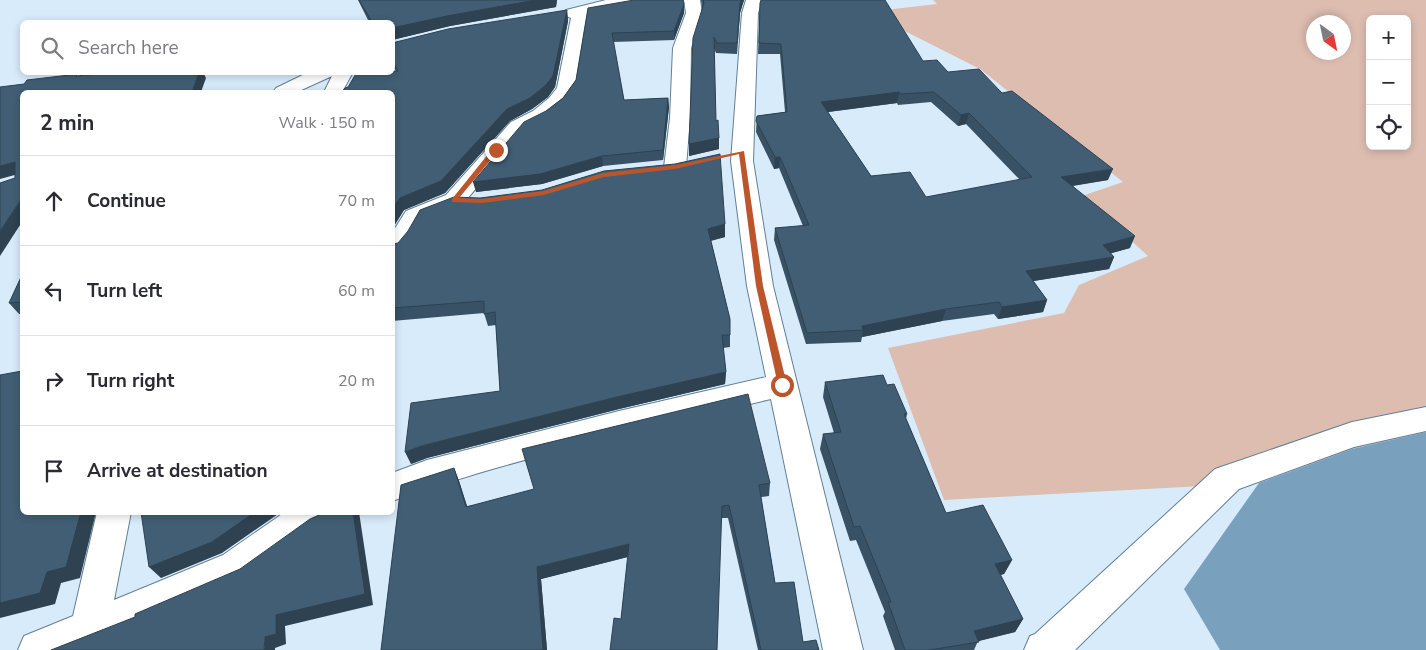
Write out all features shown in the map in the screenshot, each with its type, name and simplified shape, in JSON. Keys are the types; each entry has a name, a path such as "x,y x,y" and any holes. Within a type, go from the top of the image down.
{"street":[{"path":"555,16 580,12 627,0"},
{"path":"676,166 680,118 682,48 694,13 692,0"},
{"path":"754,0 750,13 732,154 782,385 843,650"},
{"path":"454,200 518,126 540,115 551,106 566,88 580,12"},
{"path":"287,90 319,75"},
{"path":"334,90 342,75"},
{"path":"395,245 402,238 414,216 454,200 482,201"},
{"path":"395,486 427,474 600,428 782,385"},
{"path":"1044,650 1049,648 1227,479 1352,435 1426,419"},
{"path":"89,630 113,515"},
{"path":"38,650 236,567 305,518 313,515"}],"shaded area":[{"path":"933,0 1426,0 1426,432 1352,449 1259,483 944,500 888,348 1064,313 1079,285 1148,256 1082,196 1123,182 980,69 867,12 937,4"}],"water":[{"path":"1426,432 1426,650 1220,650 1184,589 1259,483 1352,449"}],"building":[{"path":"359,0 536,0 395,27 395,20 371,20"},
{"path":"634,0 683,0 684,4 674,31 612,33 624,100 668,98 663,150 602,156 540,174 473,182 524,122 546,111 563,98 576,80 588,8"},
{"path":"703,0 741,0 737,43 717,43 714,37 716,121 718,120 719,138 689,144 693,38 704,3"},
{"path":"761,0 885,0 923,61 937,60 948,72 979,69 1002,93 1012,91 1113,169 1061,177 1135,236 1103,245 1114,257 1026,271 1047,300 1002,307 999,302 946,309 862,326 863,330 807,333 775,228 809,225 780,157 775,157 756,121 757,116 787,112 781,44 759,43","holes":["899,92 900,94 934,92 961,115 969,113 1032,177 926,197 910,172 871,176 821,102"]},
{"path":"567,10 553,76 546,85 530,98 507,109 441,181 400,198 395,205 395,90 344,90 348,87 355,75 395,75 395,71 398,71 395,66 395,42 448,29"},
{"path":"70,75 198,75 193,90 20,90 20,201 0,231 0,183 15,178 15,162 0,166 0,87 24,84 27,80"},
{"path":"720,154 725,224 708,229 730,319 730,335 722,335 726,372 617,397 421,446 405,452 411,403 500,391 495,312 484,314 484,301 395,308 395,244 398,243 408,231 420,210 454,197 480,198 542,190 604,171 675,164"},
{"path":"20,279 20,302 9,303"},
{"path":"20,371 20,515 80,515 66,567 47,572 40,593 0,603 0,375"},
{"path":"883,375 887,385 894,384 907,414 904,414 946,513 983,505 1012,560 995,564 1023,619 974,631 979,642 929,650 905,650 888,602 891,602 860,526 854,527 823,434 841,432 825,382"},
{"path":"748,394 770,483 759,485 775,583 794,582 803,642 816,640 819,650 761,650 729,505 722,506 717,650 610,650 614,618 621,619 629,544 537,567 543,650 381,650 401,485 454,468 466,507 534,489 522,449"},
{"path":"141,515 251,515 212,542 149,567"},
{"path":"319,515 353,515 365,594 276,615 276,634 265,637 264,650 51,650 135,617 135,614 240,569 310,519"}],"route":[{"path":"496,150 454,200 482,201 544,193 603,175 675,167 742,152 760,286 782,385"}]}
